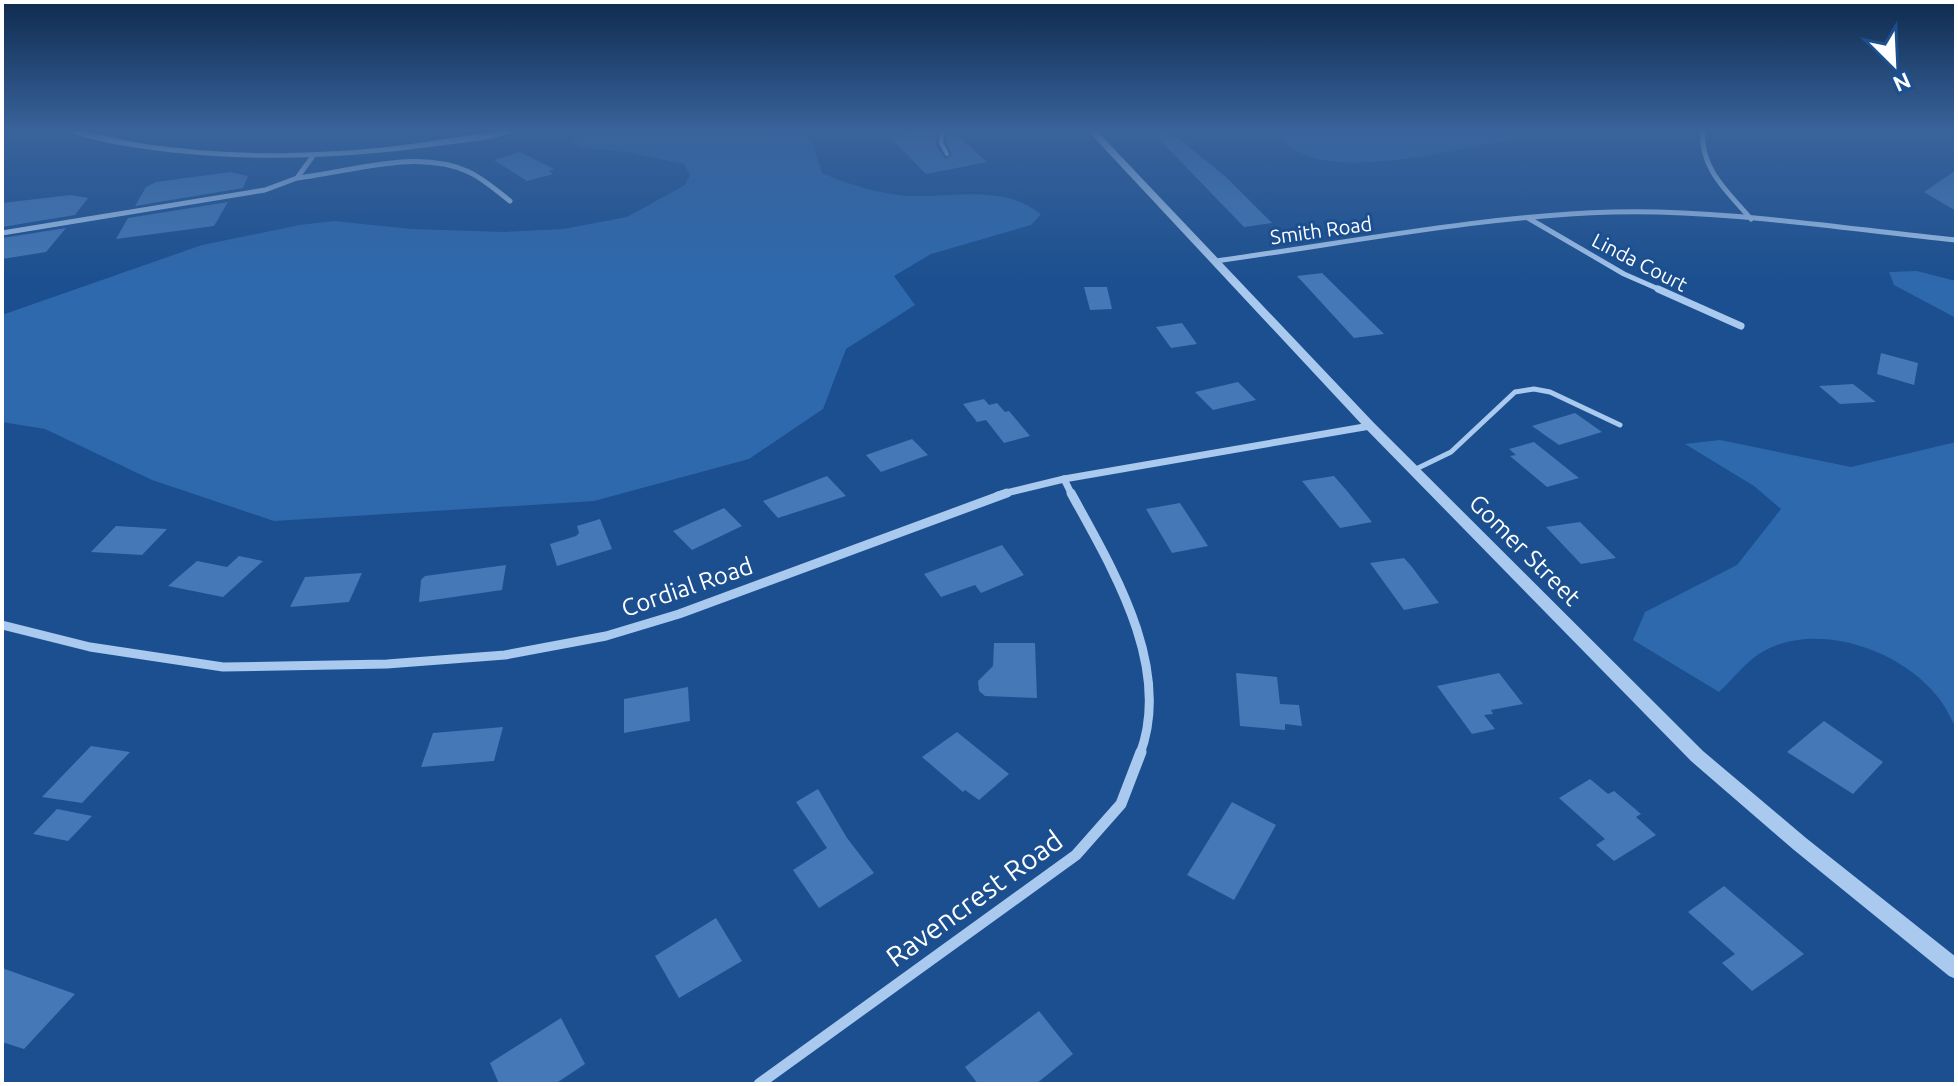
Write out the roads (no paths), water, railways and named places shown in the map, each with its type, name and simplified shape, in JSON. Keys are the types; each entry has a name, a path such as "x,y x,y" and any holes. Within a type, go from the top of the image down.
{"street":[{"path":"2,233 244,195 286,182"},
{"path":"485,182 510,201"},
{"name":"Gomer Street","path":"1140,182 1370,426 1697,756 1800,844 1956,969"},
{"path":"1720,182 1751,219"},
{"name":"Smith Road","path":"1216,261 1527,218 1614,212 1751,219 1956,240"},
{"name":"Linda Court","path":"1527,218 1624,274 1741,326"},
{"name":"Cordial Road","path":"2,625 90,647 223,667 387,664 505,655 606,636 679,614 996,495 1064,479 1370,426"},
{"name":"Ravencrest Road","path":"759,1084 1076,855 1121,804 1149,731 1150,685 1137,635 1109,563 1064,479"}],"lane":[{"path":"1414,470 1451,452 1515,392 1534,389 1550,392 1620,425"}]}
